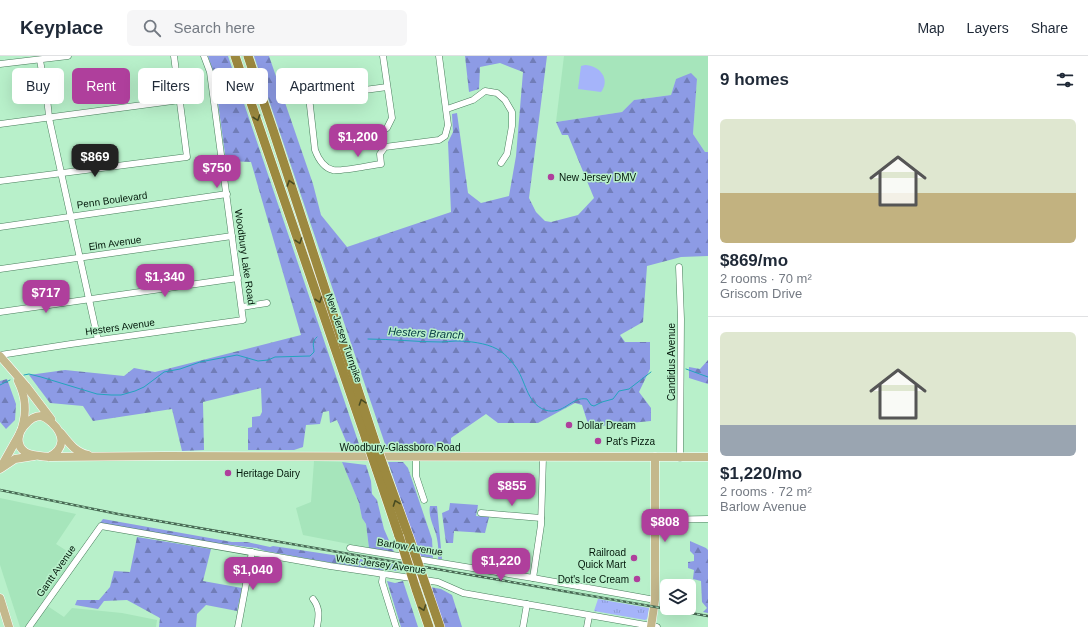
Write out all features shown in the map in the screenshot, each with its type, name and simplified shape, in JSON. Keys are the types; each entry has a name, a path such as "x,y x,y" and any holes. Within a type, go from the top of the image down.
{"highway":[{"name":"New Jersey Turnpike","path":"235,56 380,468 399,536 429,627"},
{"name":"New Jersey Turnpike","path":"248,56 273,130 370,439"},
{"name":"New Jersey Turnpike","path":"380,468 409,537 440,627"}],"main road":[{"path":"0,356 13,372 25,399 26,411 20,432 19,443 23,451 39,456 49,457 56,453 61,446 62,437 56,428 43,416 37,416 28,422 20,432 3,456 0,469"},
{"name":"Woodbury-Glassboro Road","path":"13,372 26,386 71,446 91,456"},
{"path":"0,469 15,459 39,456"},
{"name":"Woodbury-Glassboro Road","path":"49,457 708,457"},
{"path":"653,627 655,600 656,520 655,457"},
{"path":"0,598 9,627"}],"street":[{"path":"0,64 68,56"},
{"path":"174,56 176,68"},
{"name":"Woodbury Lake Road","path":"204,56 210,72 243,320"},
{"path":"383,56 392,118 386,128"},
{"path":"310,104 315,150 317,157 322,163 334,170 380,164 380,154 385,147 439,140 446,135 448,125 447,109 439,56"},
{"path":"40,60 60,174 98,340"},
{"path":"368,90 387,87"},
{"path":"447,109 472,100 485,92 497,92 506,100 512,112 512,126 507,154 500,163"},
{"path":"0,124 151,104"},
{"path":"0,181 187,157 180,104"},
{"name":"Penn Boulevard","path":"0,227 227,194"},
{"name":"Elm Avenue","path":"0,269 232,236"},
{"name":"Candidus Avenue","path":"679,267 681,319 680,458"},
{"path":"0,312 238,278"},
{"path":"242,306 267,303"},
{"name":"Hesters Avenue","path":"0,356 98,340 243,320"},
{"path":"416,457 416,476 424,500"},
{"path":"533,578 542,518 543,457"},
{"path":"481,513 542,518"},
{"path":"656,520 708,519"},
{"name":"West Jersey Avenue","path":"101,526 383,575 438,582 463,593 653,627"},
{"name":"Gantt Avenue","path":"29,627 101,526"},
{"name":"Barlow Avenue","path":"350,548 655,600"},
{"path":"238,627 252,552"},
{"path":"383,575 382,582 396,627"},
{"path":"313,599 317,605 319,615 317,627"},
{"path":"523,627 527,604"},
{"path":"588,627 589,616"}],"shaded area":[{"path":"564,56 708,56 708,152 705,152 693,134 697,79 676,79 671,95 634,100 622,112 556,122"},
{"path":"314,461 342,462 359,503 362,518 366,524 369,548 303,535 296,508 311,502"},
{"path":"0,498 76,514 56,544 78,558 46,605 64,617 72,608 122,613 157,620 156,627 20,627 0,565"}],"green space":[{"path":"208,56 228,56 232,68 212,68"},
{"path":"254,56 269,56 276,76 276,104 286,104 313,184 321,215 347,247 451,212 448,142 453,132 452,114 457,113 468,193 481,203 509,196 516,156 523,72 500,63 480,67 479,89 469,92 465,56 547,56 529,198 536,212 545,221 551,222 578,215 594,198 568,135 562,135 556,122 622,112 634,100 671,95 676,79 691,73 697,79 693,134 705,152 708,152 708,256 681,257 647,266 643,322 620,335 625,342 650,342 650,369 639,392 651,408 651,421 589,427 582,405 575,403 538,423 498,423 486,414 451,438 451,447 386,447 268,97 268,68 258,68"},
{"path":"585,65 595,67 602,74 605,82 601,92 578,89 581,66"},
{"path":"218,104 244,104 361,450 348,446 337,420 330,423 329,411 323,412 320,424 306,425 303,447 294,450 248,450 248,428 252,427 252,417 260,416 262,412 261,388 203,402 204,450 182,451 172,409 93,421 83,406 50,403 29,375 65,370 124,376 134,368 155,372 301,335 251,162 226,161"},
{"path":"708,360 708,384 689,378 689,367 700,369"},
{"path":"7,379 16,404 15,420 6,429 0,422 0,381"},
{"path":"342,462 366,465 371,481 372,494 377,500 384,529 394,552 369,548 366,524 362,518 359,503"},
{"path":"388,462 403,462 408,468 432,539 433,558 420,556"},
{"path":"450,503 478,505 476,516 489,517 485,533 454,531 453,543 446,543 442,513 449,510"},
{"path":"430,506 437,506 442,559 438,559 438,543 430,516"},
{"path":"103,519 232,542 247,542 270,547 273,546 400,565 402,572 386,569 378,571 265,551 257,548 207,542 100,523"},
{"path":"137,537 211,549 203,581 242,588 237,611 206,605 197,614 196,627 159,627 160,618 127,600 104,601 98,609 75,605 77,600 99,600 110,587 114,571 130,572"},
{"path":"690,541 708,550 708,613 703,612 707,608 702,602 701,581 693,579 694,570 688,568 688,562 694,561 694,555 690,551"},
{"path":"387,581 395,583 403,581 418,627 401,627"},
{"path":"430,587 441,589 452,595 462,627 444,627"},
{"path":"598,599 649,608 647,619 645,620 594,611"}],"waterway":[{"name":"Hesters Branch","path":"24,375 29,374 41,377 97,394 121,395 144,387 164,372 180,369 200,362 237,355 258,361 268,360 275,357 310,356 314,352 313,342 317,337"},
{"name":"Hesters Branch","path":"368,339 432,342 466,341 493,347 502,352 519,372 527,391 534,402 539,407 552,411 581,399 587,399 591,405 594,406 613,399 619,391 629,389 651,372"},
{"name":"Hesters Branch","path":"686,369 708,377"},
{"name":"Hesters Branch","path":"0,385 10,380"}],"railway":[{"path":"0,490 118,514 708,616"}],"place":[{"name":"New Jersey DMV","path":"551,177"},
{"name":"Dollar Dream","path":"569,425"},
{"name":"Pat's Pizza","path":"598,441"},
{"name":"Heritage Dairy","path":"228,473"},
{"name":"Railroad Quick Mart","path":"634,558"},
{"name":"Dot's Ice Cream","path":"637,579"}]}
